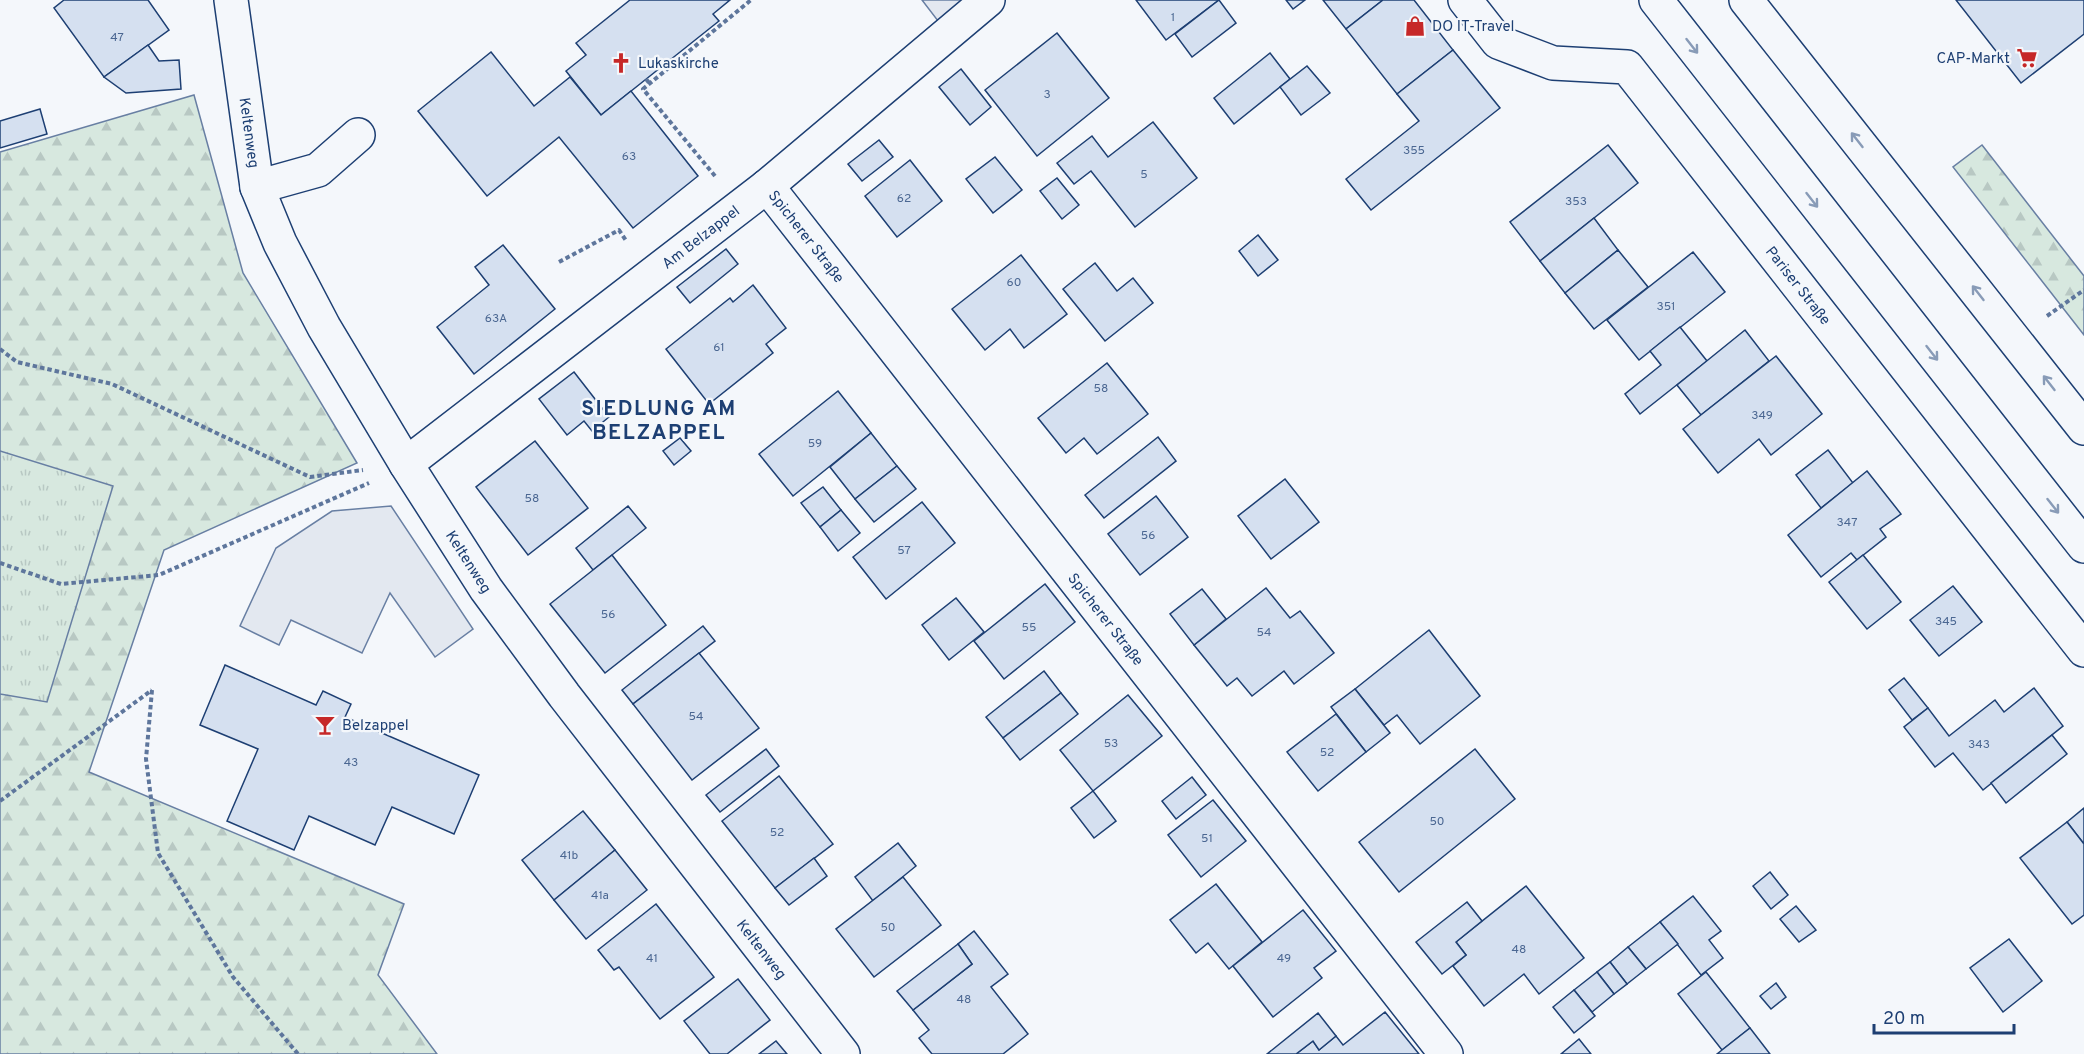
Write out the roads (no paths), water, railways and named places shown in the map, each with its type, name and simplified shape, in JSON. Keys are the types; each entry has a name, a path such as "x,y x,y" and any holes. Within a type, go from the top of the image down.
{"street":[{"name":"Keltenweg","path":"231,0 257,187 280,243 324,327 406,464 486,589 564,695 843,1054"},
{"name":"Am Belzappel","path":"406,464 767,186 988,0"},
{"name":"Pariser Straße","path":"1465,0 1498,42 1553,63 1628,67 2084,650"},
{"path":"1656,0 2084,546"},
{"path":"1746,0 2084,428"},
{"path":"257,187 318,170 358,135"},
{"name":"Spicherer Straße","path":"767,186 1446,1054"}],"place":[{"name":"DO IT-Travel","path":"1415,26"},
{"name":"CAP-Markt","path":"2027,58"},
{"name":"Lukaskirche","path":"621,63"},
{"name":"Belzappel","path":"325,725"}],"district":[{"name":"SIEDLUNG AM BELZAPPEL","path":"659,420"}]}
